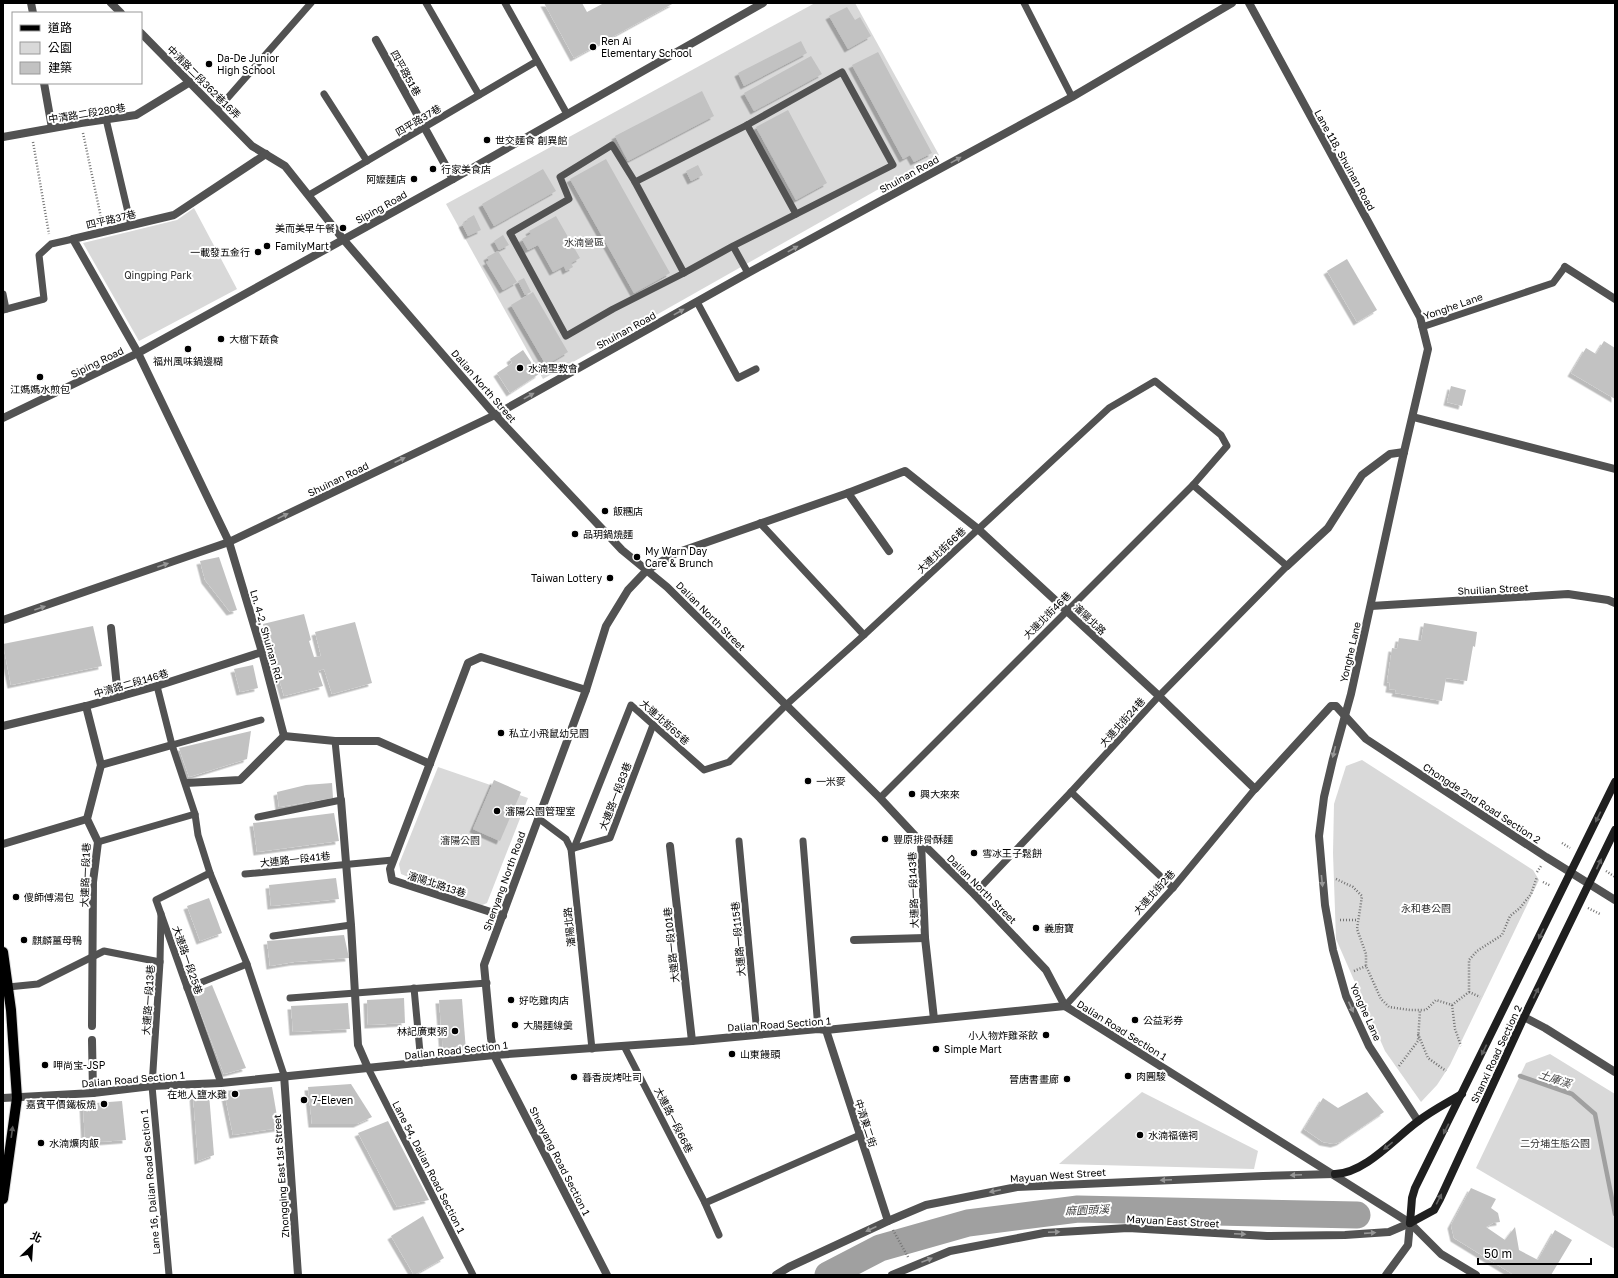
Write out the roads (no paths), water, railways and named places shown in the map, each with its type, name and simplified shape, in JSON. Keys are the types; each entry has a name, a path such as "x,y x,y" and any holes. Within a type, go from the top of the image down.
{"main road":[{"path":"3,952 8,987 17,1098 3,1199"}],"street":[{"path":"112,3 120,12"},
{"name":"Siping Road","path":"3,418 138,353 453,179 763,3"},
{"name":"Shuinan Road","path":"3,620 229,542 495,415 748,273 1072,97 1232,3"},
{"name":"Lane 118, Shuinan Road","path":"1249,3 1420,317 1422,327"},
{"name":"中清路二段362巷16弄","path":"142,34 252,146 266,154"},
{"name":"四平路51巷","path":"376,40 453,179"},
{"name":"中清路二段280巷","path":"3,137 80,123 136,115 190,82"},
{"path":"44,84 52,128"},
{"path":"266,154 285,166 343,239"},
{"name":"四平路37巷","path":"73,239 174,215 266,154"},
{"path":"73,239 138,353"},
{"name":"Dalian North Street","path":"343,239 495,415 622,550 667,587 880,798 1046,970 1065,1006"},
{"path":"1565,267 1615,299"},
{"name":"Yonghe Lane","path":"1418,1121 1369,1046 1346,996 1331,942 1325,905 1319,836 1324,797 1344,715 1351,694 1428,349 1422,327"},
{"name":"Ln. 4-2, Shuinan Rd.","path":"138,353 229,542 262,652 284,736"},
{"path":"1413,417 1615,469"},
{"path":"1287,566 1328,528 1362,475 1390,454 1404,452"},
{"name":"瀋陽北路","path":"905,471 978,529 1158,696 1255,789"},
{"name":"Shenyang North Road","path":"494,1055 484,965 586,690 606,626 628,590 647,570 676,553 848,493 905,471"},
{"path":"848,493 889,551"},
{"name":"Shuilian Street","path":"1371,606 1568,594 1608,600 1615,603"},
{"path":"111,628 118,697"},
{"name":"中清路二段146巷","path":"3,726 86,706 157,686 262,652"},
{"name":"瀋陽北路13巷","path":"503,916 392,880 390,869 393,860 468,663 481,657 586,690"},
{"path":"3,844 87,820 101,765 86,706"},
{"path":"1255,789 1331,706 1336,706 1344,715"},
{"name":"Chongde 2nd Road Section 2","path":"1344,715 1366,739 1615,900"},
{"path":"186,783 240,780 284,736 336,741 378,741 430,764"},
{"path":"101,765 172,745"},
{"name":"Shanxi Road Section 2","path":"1386,1275 1408,1245 1412,1198 1414,1193 1615,782"},
{"path":"341,800 356,992 358,1045 368,1068"},
{"name":"大連路一段1巷","path":"87,820 98,842 93,882 92,1026"},
{"name":"Shanxi Road Section 2","path":"1410,1222 1434,1210 1440,1199 1524,1017 1615,830"},
{"name":"大連路一段143巷","path":"921,842 925,938 934,1019"},
{"name":"大連路一段101巷","path":"670,846 692,1041"},
{"name":"大連路一段143巷","path":"854,940 925,938"},
{"name":"Dalian Road Section 1","path":"3,1098 93,1092 152,1086 221,1083 284,1075 494,1055 592,1049 757,1034 822,1030 1065,1006 1410,1222 1441,1254 1476,1275"},
{"path":"1524,1017 1545,1028 1615,1072"},
{"name":"中清東二街","path":"822,1030 860,1135 888,1221"},
{"path":"92,1040 93,1092"},
{"name":"Shenyang Road Section 1","path":"494,1055 607,1275"},
{"name":"Zhongqing East 1st Street","path":"284,1075 298,1275"},
{"path":"1335,1174 1343,1174 1374,1158 1418,1121 1462,1093"},
{"name":"Mayuan West Street","path":"776,1275 789,1267 926,1205 1017,1187 1255,1176 1335,1174"},
{"name":"Mayuan East Street","path":"892,1275 950,1251 1044,1232 1128,1228 1267,1236 1345,1235 1389,1232 1410,1222"}],"lane":[{"path":"217,110 311,3"},
{"path":"426,3 479,95"},
{"path":"505,3 567,114"},
{"path":"1024,3 1072,97"},
{"name":"四平路37巷","path":"309,195 537,61"},
{"path":"635,182 747,126 842,72 893,165 733,246 684,273 613,309 566,336 510,233 569,199 560,177 612,145 635,182 684,273"},
{"path":"324,94 367,161"},
{"path":"106,119 130,225"},
{"path":"747,126 796,214"},
{"path":"3,294 5,310 44,299 39,255 51,244 73,239"},
{"path":"733,246 748,273"},
{"name":"Yonghe Lane","path":"1422,327 1553,283 1565,267"},
{"path":"697,302 738,378 756,370"},
{"name":"大連北街66巷","path":"786,705 864,635 1109,408 1155,380 1221,434 1227,446"},
{"name":"大連北街46巷","path":"880,798 1193,484 1227,446"},
{"path":"1193,484 1287,566"},
{"path":"760,523 864,635"},
{"name":"大連北街24巷","path":"974,894 1158,696 1287,566"},
{"path":"157,686 172,745 196,814 198,835 210,873 246,964 284,1075"},
{"name":"大連北街65巷","path":"572,849 631,704 704,770 729,762 786,705"},
{"path":"172,745 261,720"},
{"name":"大連路一段83巷","path":"572,849 610,838 653,724"},
{"path":"258,817 341,800 336,741"},
{"name":"大連北街2巷","path":"1065,1006 1172,888 1255,789"},
{"path":"1070,792 1172,888"},
{"path":"98,842 196,814"},
{"path":"538,818 566,839 572,849"},
{"name":"大連路一段115巷","path":"739,841 757,1034"},
{"name":"中清東二街","path":"804,841 822,1030"},
{"name":"瀋陽北路","path":"572,849 592,1049"},
{"name":"大連路一段41巷","path":"245,874 393,860"},
{"name":"大連路一段25巷","path":"210,873 156,900 221,1083"},
{"name":"大連路一段13巷","path":"152,1086 160,962 161,914"},
{"path":"273,936 351,925"},
{"path":"8,987 38,984 104,952 160,962"},
{"path":"187,988 246,964"},
{"path":"290,998 487,983"},
{"path":"414,988 421,1063"},
{"name":"大連路一段66巷","path":"624,1046 705,1203 719,1235"},
{"name":"Lane 54, Dalian Road Section 1","path":"368,1068 474,1275"},
{"name":"Lane 16, Dalian Road Section 1","path":"152,1086 169,1275"},
{"path":"705,1203 860,1135"}],"waterway":[{"name":"土庫溪","path":"1520,1076 1572,1094 1595,1114 1615,1214"},
{"name":"麻園頭溪","path":"828,1275 880,1248 968,1223 1078,1209 1357,1215"}],"place":[{"name":"Ren Ai Elementary School","path":"593,47"},
{"name":"Da-De Junior High School","path":"209,64"},
{"name":"世交麵食 創異館","path":"487,140"},
{"name":"行家美食店","path":"433,169"},
{"name":"阿嬤麵店","path":"414,179"},
{"name":"美而美早午餐","path":"343,228"},
{"name":"FamilyMart","path":"267,246"},
{"name":"一載發五金行","path":"258,252"},
{"name":"大樹下蔬食","path":"221,339"},
{"name":"福州風味鍋邊糊","path":"188,349"},
{"name":"水湳聖教會","path":"520,368"},
{"name":"江媽媽水煎包","path":"40,377"},
{"name":"飯糰店","path":"605,511"},
{"name":"品玥鍋燒麵","path":"575,534"},
{"name":"My Warn Day Care & Brunch","path":"637,557"},
{"name":"Taiwan Lottery","path":"610,578"},
{"name":"私立小飛鼠幼兒園","path":"501,733"},
{"name":"一米麥","path":"808,781"},
{"name":"興大來來","path":"912,794"},
{"name":"瀋陽公園管理室","path":"497,811"},
{"name":"豐原排骨酥麵","path":"885,839"},
{"name":"雪冰王子鬆餅","path":"974,853"},
{"name":"傻師傅湯包","path":"16,897"},
{"name":"義廚寶","path":"1036,928"},
{"name":"麒麟薑母鴨","path":"24,940"},
{"name":"好吃雞肉店","path":"511,1000"},
{"name":"公益彩券","path":"1135,1020"},
{"name":"大腸麵線羹","path":"515,1025"},
{"name":"林記廣東粥","path":"455,1031"},
{"name":"小人物炸雞茶飲","path":"1046,1035"},
{"name":"Simple Mart","path":"936,1049"},
{"name":"山東饅頭","path":"732,1054"},
{"name":"呷尚宝-JSP","path":"45,1065"},
{"name":"肉圓駿","path":"1128,1076"},
{"name":"暮香炭烤吐司","path":"574,1077"},
{"name":"晉唐書畫廊","path":"1067,1079"},
{"name":"在地人鹽水雞","path":"235,1094"},
{"name":"7-Eleven","path":"304,1100"},
{"name":"嘉賓平價鐵板燒","path":"104,1104"},
{"name":"水湳福德祠","path":"1140,1135"},
{"name":"水湳爌肉飯","path":"41,1143"}],"park label":[{"name":"水湳營區","path":"584,242"},
{"name":"Qingping Park","path":"158,275"},
{"name":"瀋陽公園","path":"460,840"},
{"name":"永和巷公園","path":"1426,908"},
{"name":"二分埔生態公園","path":"1555,1143"}]}
